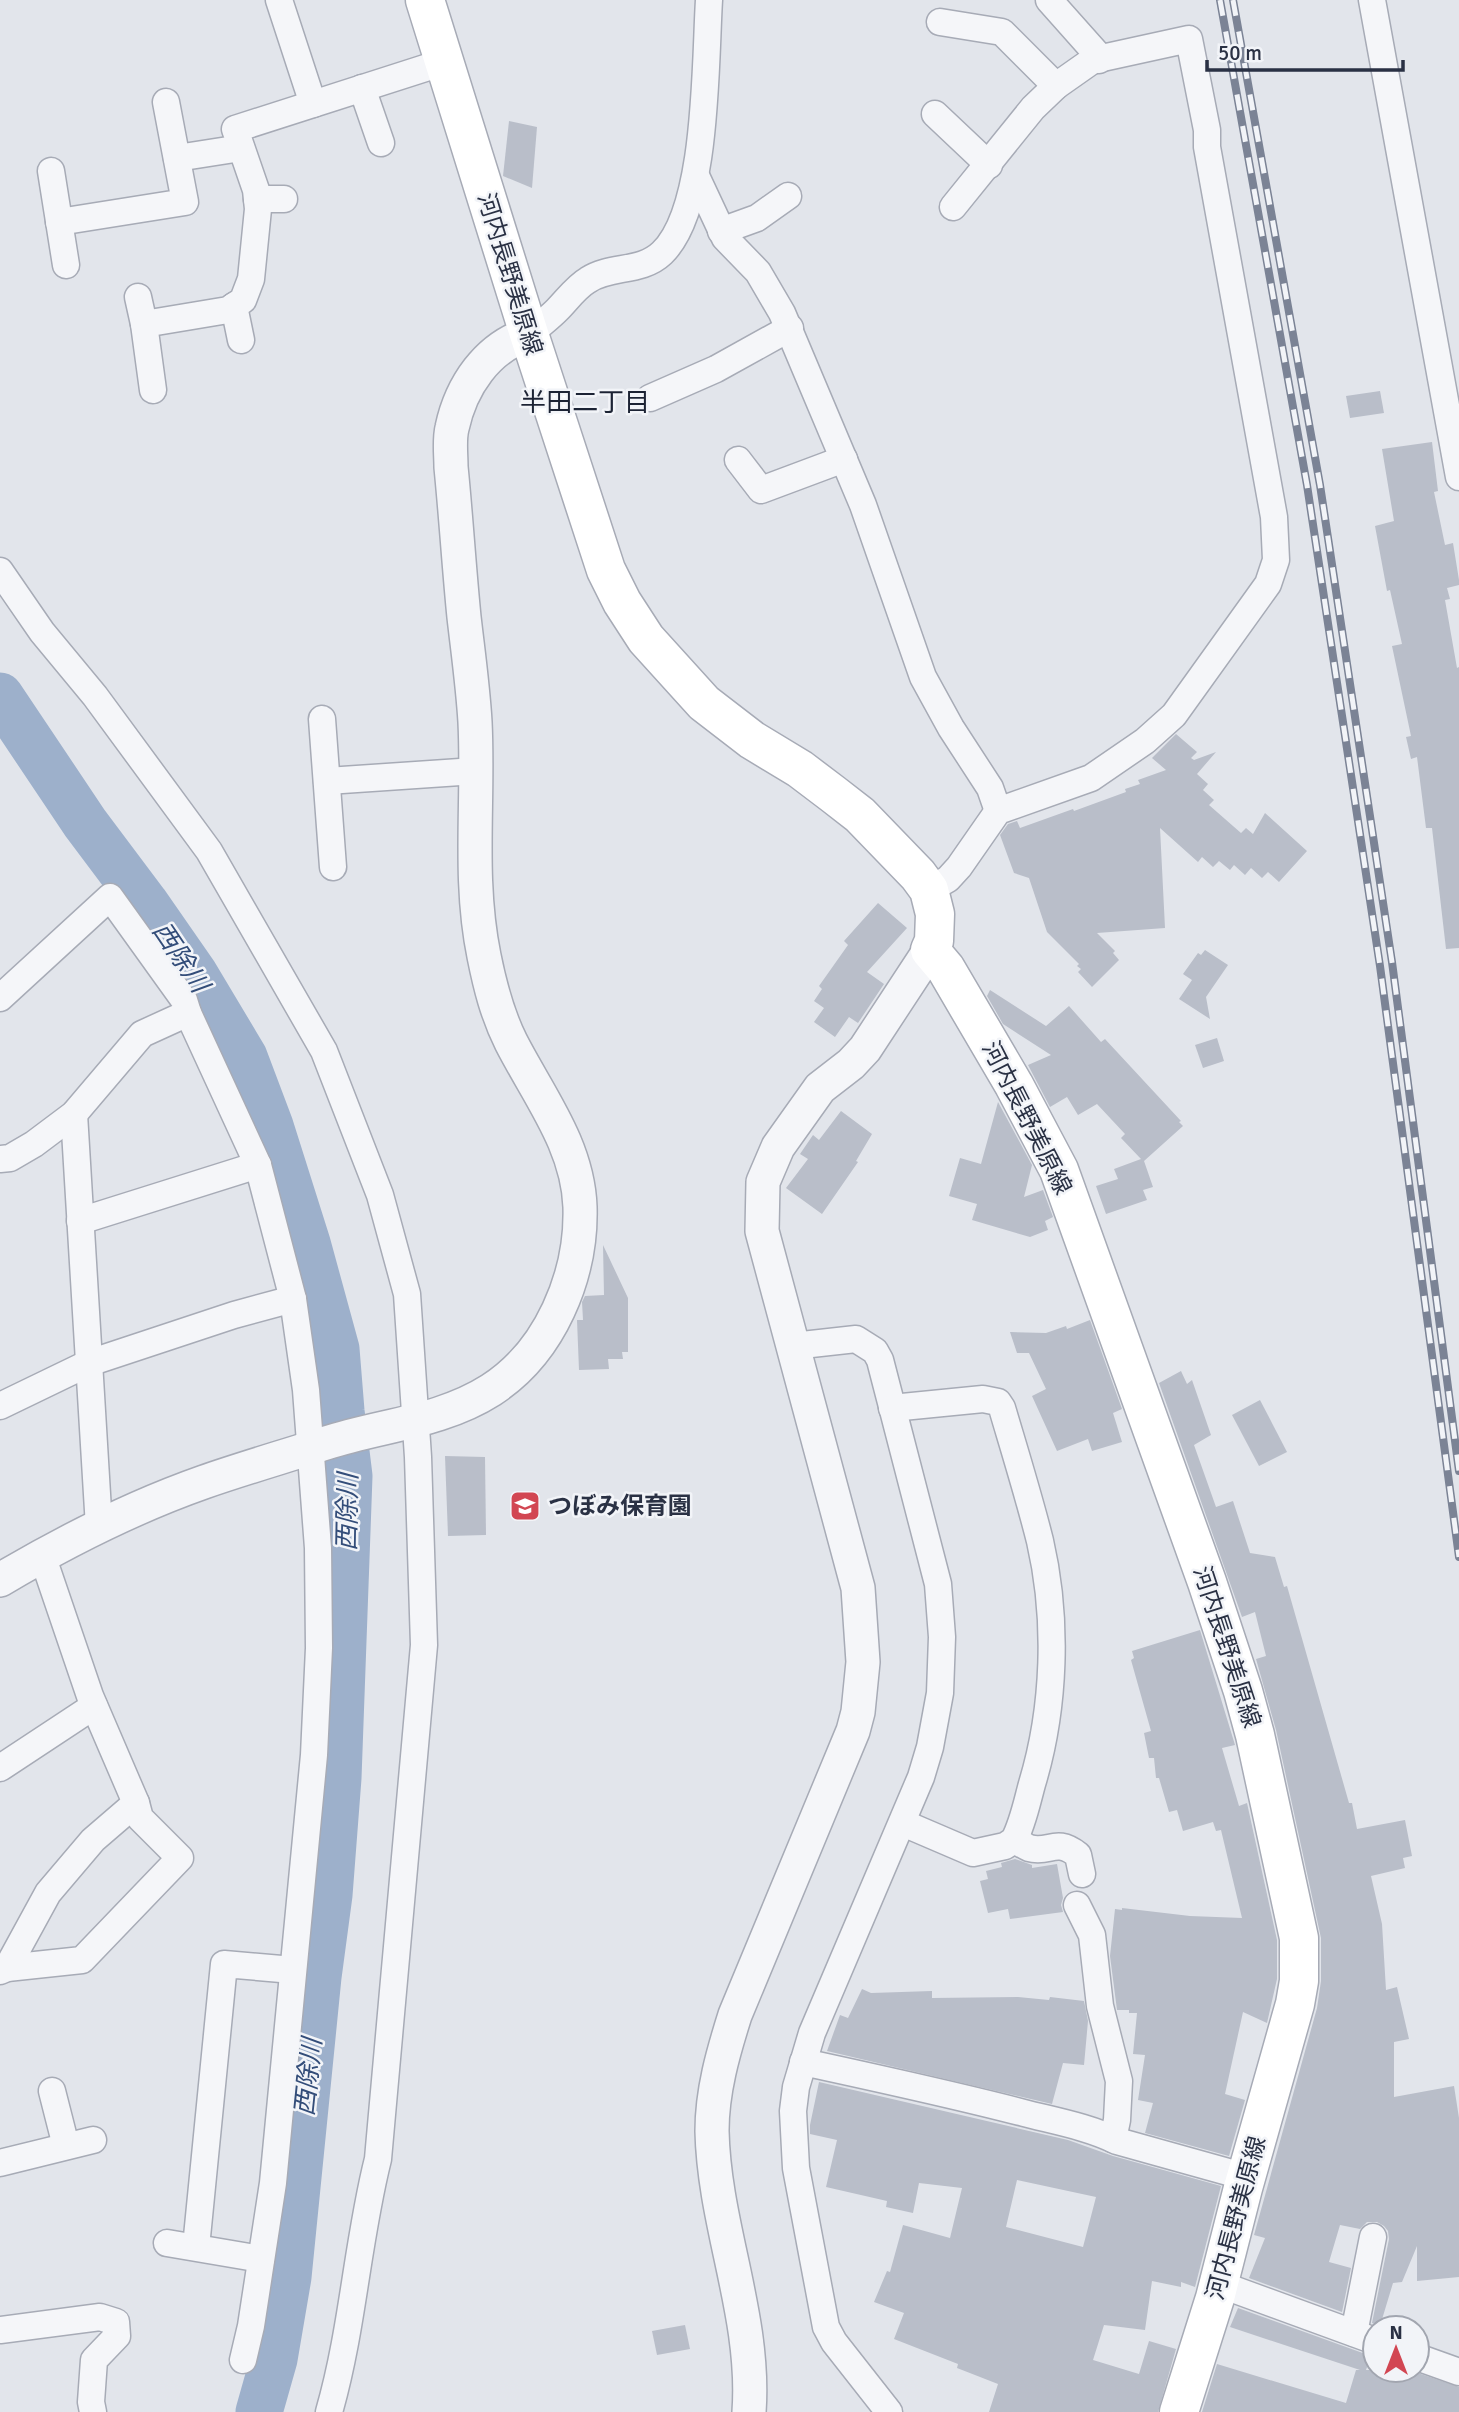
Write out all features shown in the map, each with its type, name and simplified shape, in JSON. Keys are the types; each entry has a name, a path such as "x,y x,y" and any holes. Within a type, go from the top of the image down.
{"main road":[{"name":"河内長野美原線","path":"425,0 606,570 646,639 704,703 752,740 800,769 860,815 929,890 936,928 930,950 946,968 1059,1170 1207,1582 1252,1724 1299,1938 1299,1981 1219,2284 1179,2412"}],"street":[{"path":"279,0 313,104"},
{"path":"0,1580 42,1555 99,1527 201,1483 318,1445 446,1412 492,1389 528,1357 552,1322 567,1291 579,1240 580,1204 574,1169 562,1133 510,1040 492,995 478,931 475,898 475,723 451,467 451,430 462,396 481,365 493,354 513,339 529,334 586,280 602,273 648,263 662,253 676,235 687,210 696,176 709,0"},
{"path":"1049,0 1097,54 1098,60"},
{"path":"1372,0 1449,372 1459,477"},
{"path":"940,22 1002,32 1055,86"},
{"path":"929,890 948,879 959,867 998,811 1091,778 1145,741 1174,715 1268,584 1276,560 1274,517 1189,39 1093,60 1055,86 953,208"},
{"path":"144,324 228,310 243,300 251,279 256,251 257,199 235,129 444,62"},
{"path":"362,88 381,143"},
{"path":"59,222 185,202 166,102"},
{"path":"935,114 989,165"},
{"path":"177,158 242,148"},
{"path":"51,171 66,265"},
{"path":"696,176 724,239 758,272 790,328 886,566 923,677 951,728 990,788 998,811"},
{"path":"721,231 757,218 789,196"},
{"path":"257,199 284,199"},
{"path":"138,297 153,390"},
{"path":"234,306 242,340"},
{"path":"650,398 716,369 790,328"},
{"path":"738,460 761,490 844,459"},
{"path":"0,571 42,632 95,696 209,851 324,1051 380,1195 407,1294 423,1654 378,2159 368,2198 329,2412"},
{"path":"322,719 332,867"},
{"path":"327,781 474,771"},
{"path":"0,998 110,897 184,1000 258,1165 293,1299 306,1391 318,1445 319,1647 314,1755 272,2183 251,2326 243,2360"},
{"path":"749,2412 751,2386 747,2337 714,2158 714,2098 735,2015 849,1742 858,1712 863,1662 858,1588 762,1231 761,1201 766,1171 791,1126 820,1088 851,1064 865,1049 930,950"},
{"path":"0,1159 10,1158 34,1144 74,1114 142,1034 188,1013"},
{"path":"74,1114 99,1527"},
{"path":"80,1221 258,1165"},
{"path":"0,1406 89,1363 233,1315 293,1299"},
{"path":"793,1346 856,1339 875,1351 880,1360 933,1559 941,1611 940,1683 936,1717 924,1767 903,1823 812,2033 796,2087 793,2110 796,2168 826,2327 834,2342 889,2412"},
{"path":"892,1408 983,1399 998,1402 1002,1408 1040,1543 1050,1636 1049,1694 1041,1746 1014,1840 1005,1846 973,1853 903,1823"},
{"path":"4,1970 82,1960 180,1858 140,1818 94,1706 42,1555"},
{"path":"0,1768 94,1706"},
{"path":"4,1970 48,1893 93,1840 136,1803"},
{"path":"1014,1840 1029,1848 1061,1845 1070,1849 1078,1855 1082,1874"},
{"path":"1077,1905 1092,1935 1100,2006 1119,2081 1113,2139"},
{"path":"196,2247 225,1964 293,1970"},
{"path":"803,2062 923,2087 1105,2134 1113,2139 1246,2177"},
{"path":"52,2091 66,2146"},
{"path":"0,2164 93,2140"},
{"path":"1366,2314 1373,2237"},
{"path":"167,2243 261,2259"},
{"path":"1219,2284 1361,2336"},
{"path":"0,2330 100,2317 116,2322 117,2336 94,2360 91,2402 93,2412"},
{"path":"1431,2362 1459,2372"}],"building":[{"path":"509,121 537,127 532,188 503,176"},
{"path":"1380,391 1384,413 1350,418 1346,396"},
{"path":"1432,442 1438,491 1434,492 1445,545 1453,543 1459,580 1459,585 1447,588 1450,599 1445,600 1457,668 1459,667 1459,948 1446,949 1432,828 1426,828 1417,757 1411,759 1406,737 1411,736 1392,646 1402,644 1390,590 1387,591 1375,526 1394,521 1382,449"},
{"path":"1176,734 1197,752 1191,758 1194,760 1216,752 1197,774 1208,784 1203,790 1214,800 1209,805 1241,833 1246,828 1253,834 1265,813 1307,851 1279,882 1268,872 1262,878 1251,868 1245,875 1234,865 1230,870 1219,861 1213,867 1202,857 1198,862 1160,828 1165,928 1097,933 1115,951 1113,953 1119,960 1092,987 1078,972 1081,969 1077,966 1079,964 1047,932 1029,878 1014,873 1000,835 1008,824 1017,821 1020,828 1073,809 1074,811 1126,792 1125,789 1140,784 1138,780 1166,770 1152,758"},
{"path":"878,903 907,928 867,972 884,984 858,1023 849,1017 835,1037 814,1022 824,1008 814,1001 822,989 819,986 848,945 844,941"},
{"path":"1205,950 1228,965 1206,997 1210,1019 1179,999 1192,980 1183,974 1198,953 1201,955"},
{"path":"990,990 1046,1026 1069,1006 1101,1042 1105,1039 1181,1121 1179,1122 1183,1126 1144,1161 1153,1187 1143,1190 1147,1200 1106,1214 1096,1186 1118,1179 1114,1169 1141,1159 1121,1138 1125,1134 1097,1104 1078,1115 1067,1097 1050,1107 1028,1065 1051,1055 1003,1024 987,996"},
{"path":"1217,1038 1224,1061 1203,1068 1195,1045"},
{"path":"998,1102 1032,1165 1024,1197 1043,1190 1053,1217 1045,1221 1048,1230 1030,1237 972,1220 977,1204 949,1196 960,1158 981,1164"},
{"path":"841,1111 872,1134 856,1161 858,1162 822,1214 786,1188 808,1159 800,1154 813,1135 819,1140"},
{"path":"603,1245 628,1298 628,1352 622,1352 623,1359 608,1359 609,1369 579,1370 577,1320 583,1320 582,1302 585,1296 604,1295"},
{"path":"1090,1320 1122,1409 1113,1413 1122,1442 1092,1451 1088,1439 1057,1451 1032,1396 1046,1389 1029,1353 1017,1353 1010,1332 1046,1333 1066,1326 1067,1329"},
{"path":"1181,1371 1187,1384 1192,1380 1211,1435 1194,1445 1216,1507 1233,1501 1250,1553 1275,1557 1284,1587 1287,1586 1349,1803 1352,1803 1357,1829 1405,1820 1412,1856 1403,1858 1405,1868 1371,1876 1382,1924 1386,1990 1397,1987 1409,2039 1394,2042 1394,2097 1454,2086 1459,2118 1459,2277 1417,2281 1417,2246 1402,2282 1393,2283 1384,2314 1374,2314 1389,2239 1388,2231 1377,2222 1367,2222 1360,2229 1340,2225 1329,2262 1351,2268 1342,2312 1249,2278 1265,2238 1254,2235 1317,2008 1321,1981 1321,1938 1276,1730 1256,1659 1266,1656 1255,1612 1242,1617 1159,1383"},
{"path":"1260,1400 1287,1452 1259,1466 1232,1415"},
{"path":"445,1456 485,1457 486,1535 448,1536"},
{"path":"1200,1630 1235,1745 1222,1748 1239,1806 1247,1803 1277,1940 1277,1979 1267,2023 1243,2012 1225,2094 1245,2100 1229,2156 1145,2133 1153,2103 1138,2100 1145,2055 1133,2054 1137,2013 1117,2010 1110,1956 1115,1909 1242,1918 1221,1830 1216,1831 1213,1822 1183,1831 1177,1810 1169,1812 1159,1778 1156,1778 1154,1758 1149,1758 1144,1733 1151,1731 1131,1660 1134,1658 1132,1651"},
{"path":"1015,1859 1032,1865 1032,1868 1057,1864 1063,1912 1010,1919 1008,1909 988,1913 980,1881 988,1879 986,1871 1002,1867 1001,1863"},
{"path":"862,1989 871,1993 932,1991 932,1998 1018,1997 1049,2000 1050,1997 1084,2001 1088,2021 1084,2065 1063,2063 1052,2104 827,2051 840,2015 848,2018"},
{"path":"819,2082 1068,2140 1113,2156 1221,2186 1195,2287 1181,2282 1181,2287 1152,2281 1145,2330 1104,2325 1093,2360 1139,2374 1149,2341 1176,2349 1158,2412 989,2412 998,2384 957,2368 958,2364 894,2339 904,2313 874,2302 887,2271 890,2272 903,2225 950,2238 962,2188 919,2183 913,2213 886,2207 887,2201 826,2187 837,2140 810,2134","holes":["1017,2180 1096,2197 1083,2247 1006,2227"]},
{"path":"1238,2308 1361,2352 1361,2384 1431,2384 1431,2377 1459,2387 1459,2412 1202,2412 1217,2364 1346,2403 1356,2370 1360,2370 1230,2327"},
{"path":"685,2325 690,2349 657,2355 652,2331"}],"waterway":[{"name":"西除川","path":"0,696 85,823 195,975 244,1057 270,1126 307,1243 336,1349 349,1476 338,1778 329,1895 318,1977 288,2277 274,2359 259,2412"}],"railway":[{"path":"1220,0 1307,485 1380,966 1459,1557"},
{"path":"1233,0 1320,485 1392,962 1459,1471"}],"place":[{"name":"つぼみ保育園","path":"525,1506"}],"district":[{"name":"半田二丁目","path":"585,402"}]}
